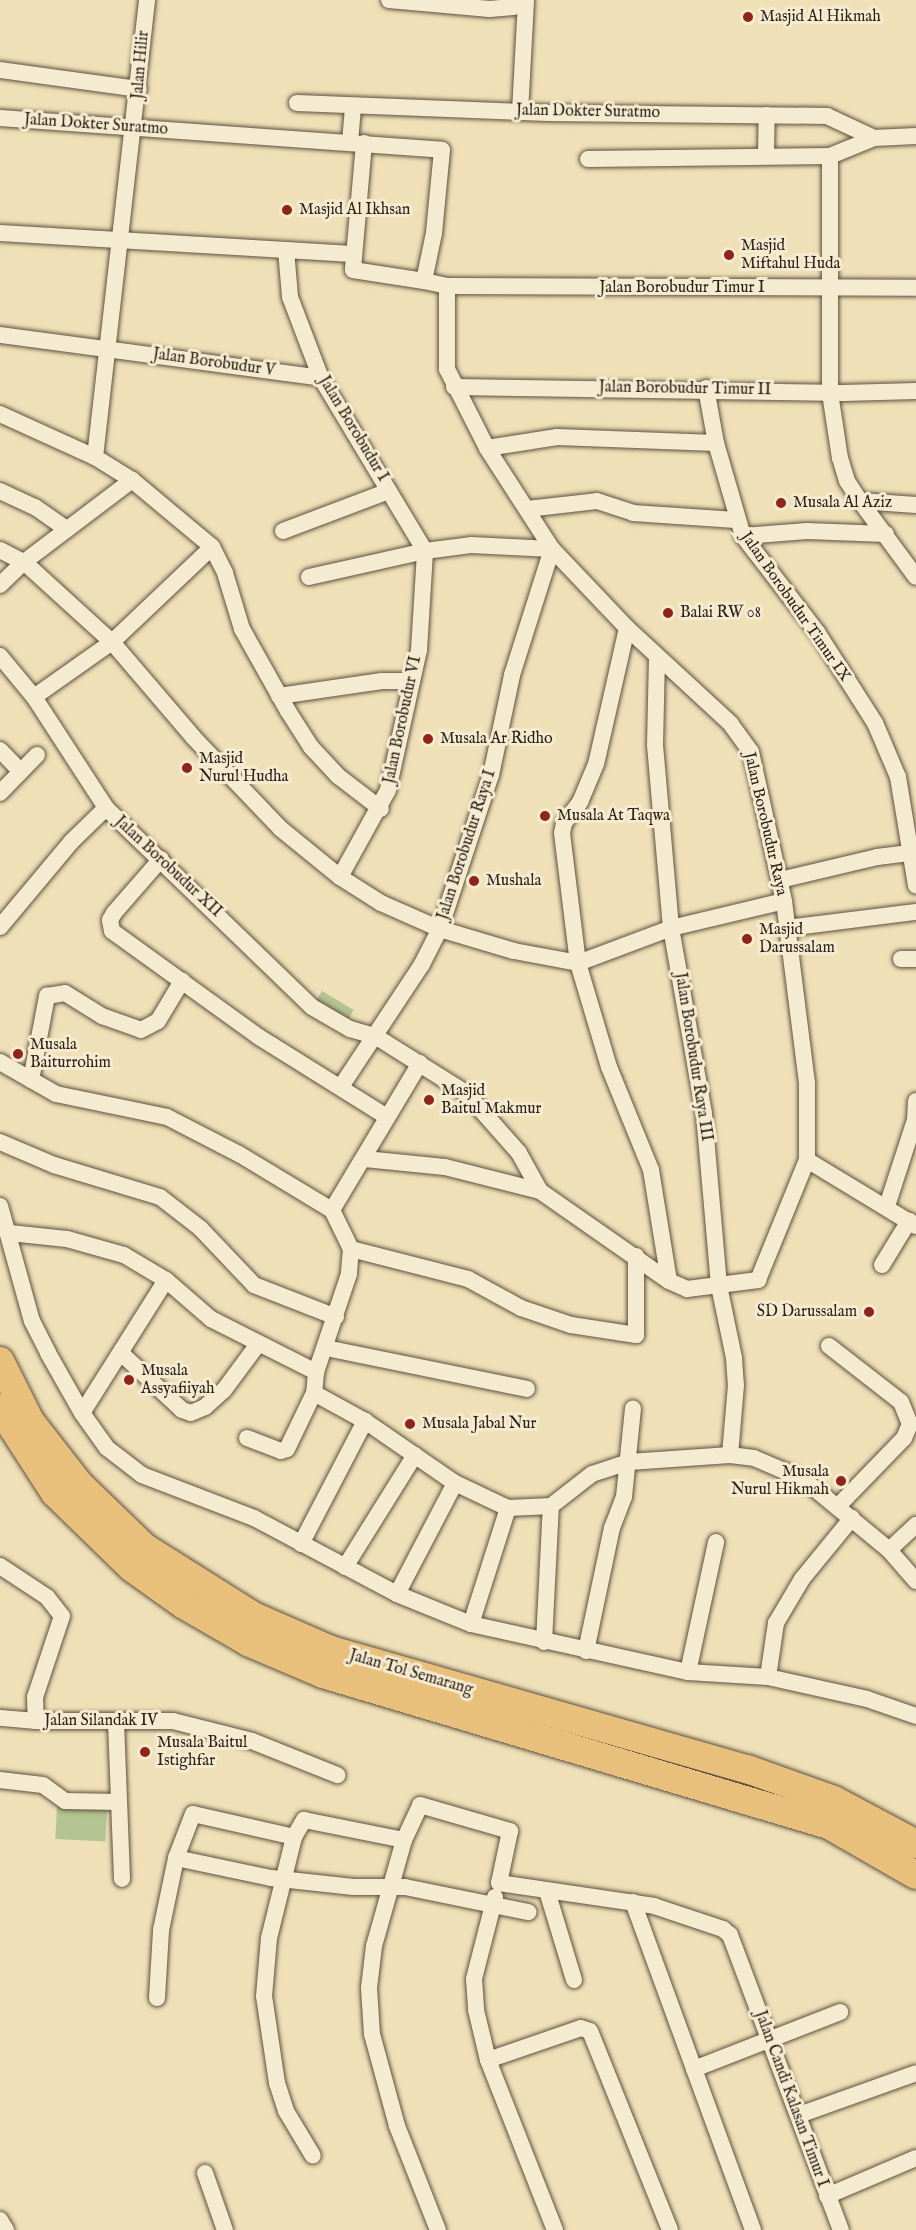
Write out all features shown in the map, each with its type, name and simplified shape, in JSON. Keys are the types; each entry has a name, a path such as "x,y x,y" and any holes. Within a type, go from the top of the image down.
{"highway":[{"name":"Jalan Tol Semarang","path":"0,1361 30,1420 79,1484 144,1547 253,1616 331,1650 747,1769 834,1800 916,1844"},
{"name":"Jalan Tol Semarang","path":"0,1408 55,1493 131,1567 184,1605 248,1642 323,1674 829,1825 916,1875"},
{"path":"0,1433 55,1493"}],"street":[{"name":"Jalan Hilir","path":"135,129 147,0"},
{"path":"389,0 437,1 490,9 513,7 526,0"},
{"path":"520,112 526,0"},
{"path":"0,70 139,90"},
{"name":"Jalan Dokter Suratmo","path":"297,103 520,112 827,116 874,138"},
{"path":"0,233 122,243 352,254 357,142 353,106"},
{"path":"766,154 767,115"},
{"name":"Jalan Dokter Suratmo","path":"0,118 135,129 357,142 443,152 424,281"},
{"path":"95,457 135,129"},
{"name":"Jalan Dokter Suratmo","path":"588,159 766,154 830,156 874,138 916,136"},
{"path":"830,156 830,393 840,458 847,481 916,577"},
{"name":"Jalan Borobudur I","path":"286,250 290,297 321,378 425,551"},
{"name":"Jalan Borobudur Timur I","path":"352,254 353,270 360,273 447,286 916,288"},
{"name":"Jalan Borobudur Raya","path":"447,286 447,369 454,387 487,448 552,549 627,628 731,724 751,752 784,901 807,1083 807,1160 758,1280 718,1286"},
{"name":"Jalan Borobudur V","path":"0,335 321,378"},
{"name":"Jalan Borobudur Timur II","path":"454,387 706,388 830,393 916,391"},
{"name":"Jalan Borobudur Timur IX","path":"706,388 716,443 736,520 743,536 817,632 875,723 898,777 914,852 916,886"},
{"path":"0,414 95,457 132,480 212,548 225,573 242,629 279,696 311,747 338,776 381,809"},
{"path":"487,448 557,437 716,443"},
{"path":"0,585 24,562 132,480"},
{"path":"0,491 35,507 67,530"},
{"path":"283,531 389,491"},
{"path":"527,509 597,501 633,513 736,520"},
{"path":"860,501 916,505"},
{"path":"743,536 807,531 886,534"},
{"path":"309,577 425,551 471,545 552,549"},
{"path":"34,697 112,642 212,548"},
{"name":"Jalan Borobudur Raya I","path":"342,1085 422,964 440,929 491,775 512,675 552,549"},
{"path":"0,550 24,562 112,642 193,737 281,829 340,877 381,903 440,929 514,951 578,963 671,928 784,901"},
{"name":"Jalan Borobudur VI","path":"340,877 381,809 418,650 425,551"},
{"path":"627,628 596,764 580,802 564,823 562,833 578,963 609,1067 651,1170 669,1281"},
{"name":"Jalan Borobudur Raya III","path":"657,657 655,744 671,928 704,1114 718,1286 736,1385 730,1455"},
{"name":"Jalan Borobudur XII","path":"2,664 34,697 105,808 161,859 312,1007 350,1029 375,1036 466,1093 495,1123 519,1153 540,1191"},
{"path":"279,696 382,681 412,681"},
{"path":"0,750 20,771"},
{"path":"0,793 37,755"},
{"path":"0,927 71,842 105,808"},
{"path":"780,880 914,852"},
{"path":"161,859 114,913 110,926 112,931 259,1037 342,1085 387,1117"},
{"path":"787,928 916,912"},
{"path":"31,1080 47,996 65,993 102,1016 141,1030 158,1021 182,981"},
{"path":"0,1062 56,1094 88,1103 167,1117 239,1154 332,1210 351,1249 349,1274 326,1348 316,1372 314,1393 287,1449 281,1451 247,1438"},
{"path":"332,1210 420,1063"},
{"path":"886,1206 915,1120 916,1101"},
{"path":"0,1142 54,1165 160,1197 200,1228 254,1286 336,1317"},
{"path":"364,1159 445,1167 540,1191 669,1281 687,1289 718,1286"},
{"path":"807,1160 913,1223 882,1265"},
{"path":"0,1206 10,1233 32,1321 82,1413 108,1448 142,1475 254,1518 397,1594 471,1624 544,1642 688,1672 768,1677 867,1699 916,1716"},
{"path":"10,1233 100,1245 166,1280 211,1319 316,1372"},
{"path":"351,1249 468,1279 521,1308 572,1325 636,1335 636,1256"},
{"path":"82,1413 122,1354 166,1280"},
{"path":"122,1354 182,1410 198,1412 224,1390 258,1344"},
{"path":"829,1346 901,1402 910,1424 904,1438 838,1506"},
{"path":"326,1348 527,1389"},
{"path":"314,1393 365,1421 454,1483 508,1508 551,1506 592,1474 629,1461 730,1455 777,1466 803,1479 838,1506 890,1550 916,1581"},
{"path":"586,1651 629,1461 633,1408"},
{"path":"301,1544 365,1421"},
{"path":"345,1567 415,1455"},
{"path":"397,1594 454,1483"},
{"path":"544,1642 551,1506"},
{"path":"471,1624 508,1508"},
{"path":"768,1677 776,1623 802,1579 852,1518"},
{"path":"890,1550 916,1525"},
{"path":"688,1672 716,1542"},
{"path":"0,1566 47,1597 62,1616 35,1696 36,1720"},
{"name":"Jalan Silandak IV","path":"0,1718 116,1722 136,1719 173,1722 241,1738 337,1775"},
{"path":"116,1722 122,1879"},
{"path":"0,1780 43,1785 65,1802 119,1802"},
{"path":"438,2230 397,2126 372,2034 369,1988 374,1946 390,1887 404,1840 420,1805 510,1831 474,1979 476,2010 488,2060 555,2230"},
{"path":"157,1998 161,1930 176,1858 190,1816 196,1813 294,1837"},
{"path":"314,2156 286,2111 267,2027 265,1967 283,1878 294,1837 304,1820 404,1840"},
{"path":"176,1858 283,1878 354,1887 390,1887 528,1912"},
{"name":"Jalan Candi Kalasan Timur I","path":"499,1883 633,1902 723,1929 730,1935 841,2230"},
{"path":"547,1891 574,1980"},
{"path":"633,1902 753,2230"},
{"path":"694,2069 840,2012"},
{"path":"488,2060 581,2028 590,2031 670,2230"},
{"path":"799,2115 916,2073"},
{"path":"827,2196 916,2158"},
{"path":"205,2173 225,2230"},
{"path":"0,2220 6,2230"}],"green space":[{"path":"322,991 354,1010 345,1024 314,1005"},
{"path":"57,1807 107,1810 105,1842 55,1839"}],"place":[{"name":"Masjid Al Hikmah","path":"748,17"},
{"name":"Masjid Al Ikhsan","path":"287,210"},
{"name":"Masjid Miftahul Huda","path":"729,255"},
{"name":"Musala Al Aziz","path":"781,503"},
{"name":"Balai RW 08","path":"668,613"},
{"name":"Musala Ar Ridho","path":"428,739"},
{"name":"Masjid Nurul Hudha","path":"187,768"},
{"name":"Musala At Taqwa","path":"545,816"},
{"name":"Mushala","path":"474,881"},
{"name":"Masjid Darussalam","path":"747,939"},
{"name":"Musala Baiturrohim","path":"18,1054"},
{"name":"Masjid Baitul Makmur","path":"429,1100"},
{"name":"SD Darussalam","path":"869,1312"},
{"name":"Musala Assyafiiyah","path":"129,1380"},
{"name":"Musala Jabal Nur","path":"410,1424"},
{"name":"Musala Nurul Hikmah","path":"841,1481"},
{"name":"Musala Baitul Istighfar","path":"145,1752"}]}
